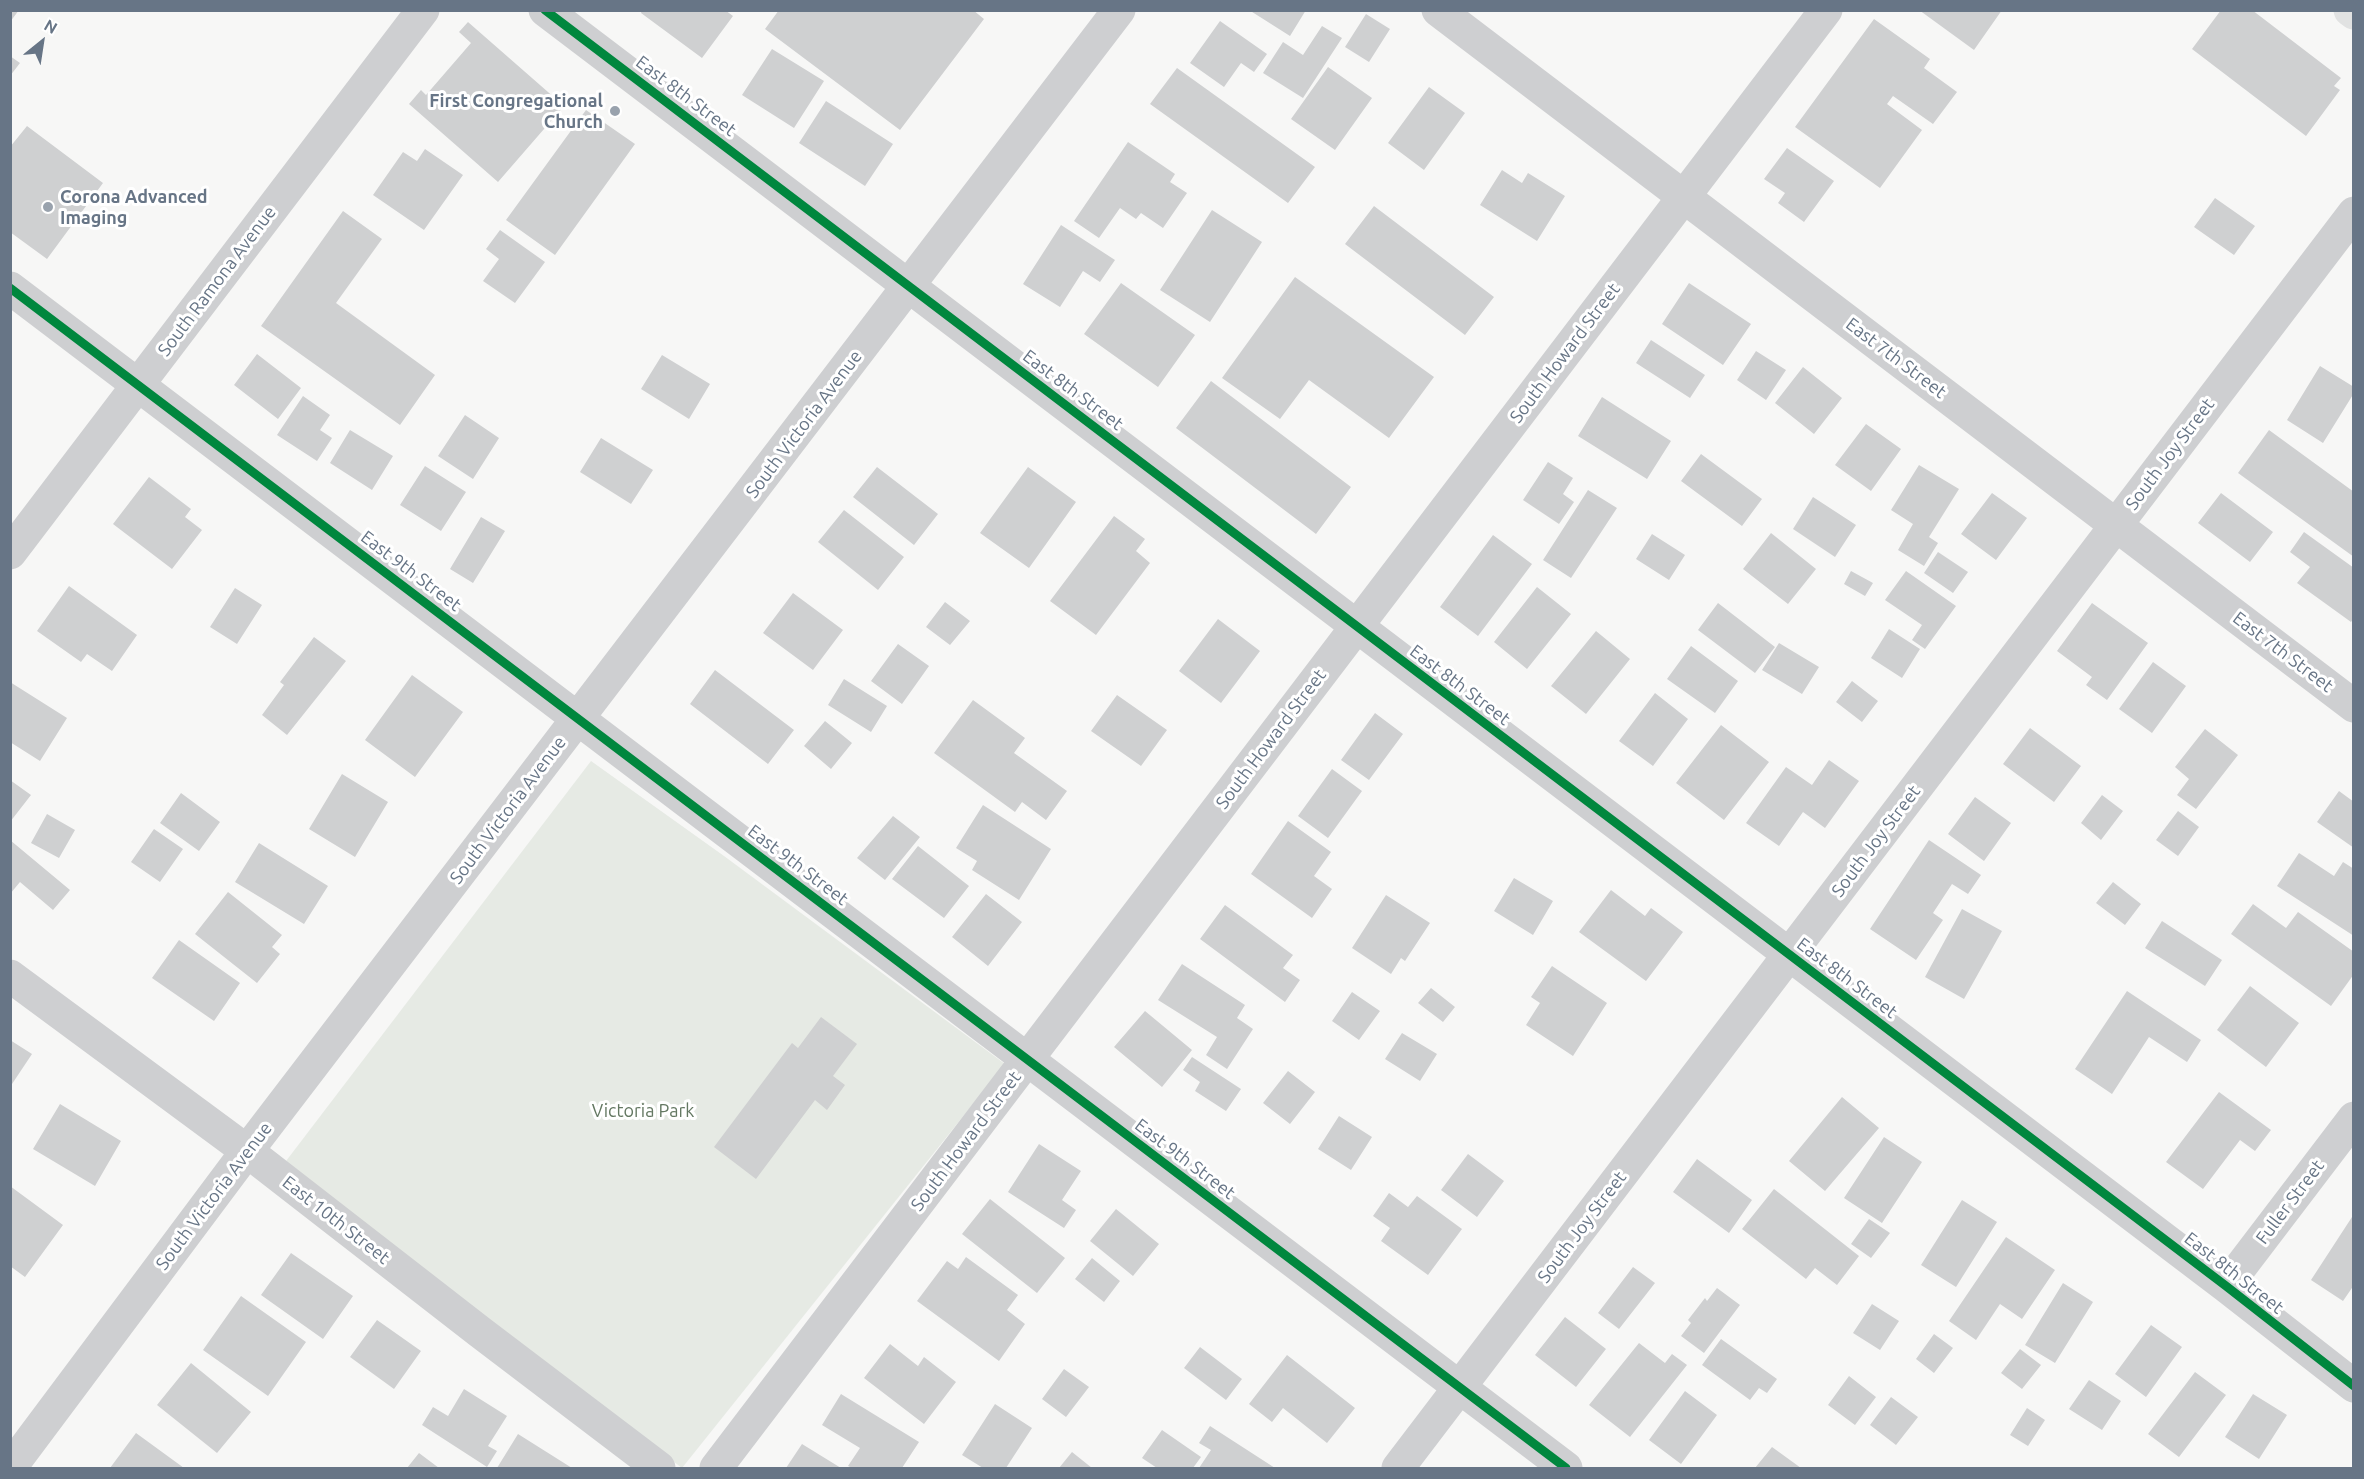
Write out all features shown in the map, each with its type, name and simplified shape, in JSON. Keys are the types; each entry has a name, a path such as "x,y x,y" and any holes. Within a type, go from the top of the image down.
{"street":[{"name":"South Ramona Avenue","path":"10,552 423,10"},
{"name":"East 8th Street","path":"545,10 2226,1286 2354,1386"},
{"name":"South Victoria Avenue","path":"10,1468 247,1151 1119,10"},
{"name":"East 7th Street","path":"1438,10 2354,706"},
{"name":"South Howard Street","path":"716,1468 1826,10"},
{"name":"South Joy Street","path":"1398,1468 2354,213"},
{"name":"East 9th Street","path":"10,288 1566,1468"},
{"name":"East 10th Street","path":"10,976 247,1151 659,1468"},
{"name":"Fuller Street","path":"2226,1286 2354,1118"}],"green space":[{"name":"Victoria Park","path":"591,761 724,856 1005,1064 682,1468 283,1165"}],"building":[{"path":"10,10 19,10 10,22"},
{"path":"642,10 725,10 733,16 702,58 641,13"},
{"path":"779,10 973,10 984,19 900,130 765,29"},
{"path":"1249,10 1306,10 1290,36"},
{"path":"1919,10 2002,10 1974,50"},
{"path":"2221,10 2252,10 2341,78 2334,86 2340,90 2306,136 2192,49"},
{"path":"1366,14 1390,29 1369,62 1345,47"},
{"path":"1874,19 1930,59 1924,68 1957,92 1933,124 1893,96 1887,104 1922,130 1880,188 1795,127"},
{"path":"1220,21 1267,54 1254,72 1241,63 1224,87 1190,63"},
{"path":"468,22 564,106 498,182 409,104 421,90 426,95 471,43 459,32"},
{"path":"1322,26 1342,38 1303,98 1263,73 1283,42 1303,55"},
{"path":"772,49 824,81 794,128 742,95"},
{"path":"10,56 20,63 10,76"},
{"path":"1328,67 1372,98 1335,150 1291,119"},
{"path":"1177,68 1315,167 1288,203 1150,104"},
{"path":"1429,87 1465,113 1424,170 1388,143"},
{"path":"826,101 893,144 865,186 799,143"},
{"path":"586,110 635,144 555,255 506,220"},
{"name":"Corona Advanced Imaging","path":"27,126 103,183 47,259 10,232 10,147"},
{"path":"1128,142 1175,174 1170,182 1187,193 1163,228 1141,213 1136,219 1120,208 1099,238 1074,221"},
{"path":"1787,148 1834,181 1804,222 1778,203 1785,193 1764,179"},
{"path":"425,149 463,175 424,230 373,195 403,152 417,161"},
{"path":"1502,170 1522,183 1528,173 1565,196 1537,241 1480,205"},
{"path":"2215,198 2255,226 2234,255 2194,227"},
{"path":"1374,206 1494,297 1465,335 1345,244"},
{"path":"1212,210 1262,242 1210,322 1160,290"},
{"path":"343,211 382,239 336,303 435,375 400,425 261,326"},
{"path":"1061,225 1115,260 1100,282 1083,271 1060,307 1023,284"},
{"path":"500,230 545,262 515,303 483,281 499,259 486,249"},
{"path":"1295,277 1434,377 1389,438 1309,380 1280,419 1222,378"},
{"path":"1121,283 1195,335 1158,387 1084,334"},
{"path":"1689,283 1751,324 1723,365 1662,324"},
{"path":"1651,340 1705,375 1690,398 1636,363"},
{"path":"1756,351 1786,370 1766,400 1737,380"},
{"path":"257,354 301,388 278,419 234,385"},
{"path":"662,355 710,384 689,419 641,389"},
{"path":"2320,366 2354,387 2354,393 2323,443 2287,420"},
{"path":"1803,367 1842,398 1814,434 1775,403"},
{"path":"1211,381 1351,487 1316,534 1176,428"},
{"path":"303,396 330,415 320,430 332,438 317,461 277,435"},
{"path":"1602,397 1671,441 1647,479 1578,436"},
{"path":"465,415 499,438 473,479 438,456"},
{"path":"1866,424 1901,449 1871,491 1835,465"},
{"path":"350,430 393,456 372,490 330,463"},
{"path":"2269,430 2354,492 2354,557 2238,473"},
{"path":"601,438 653,470 631,504 580,472"},
{"path":"1701,454 1762,499 1742,526 1681,481"},
{"path":"1548,462 1573,478 1563,494 1574,502 1559,524 1523,500"},
{"path":"1919,465 1959,489 1929,537 1938,543 1924,566 1898,550 1913,524 1891,510"},
{"path":"425,466 466,492 441,531 400,505"},
{"path":"877,467 938,514 914,545 853,497"},
{"path":"1028,467 1076,502 1029,568 980,533"},
{"path":"149,477 191,509 185,517 202,530 172,569 113,524"},
{"path":"1588,490 1617,508 1571,578 1543,560"},
{"path":"1992,493 2027,518 1996,560 1961,534"},
{"path":"2221,493 2273,532 2250,562 2198,523"},
{"path":"1813,497 1856,525 1835,557 1793,529"},
{"path":"844,510 904,557 878,590 818,542"},
{"path":"1114,516 1145,539 1136,551 1150,563 1096,635 1050,601"},
{"path":"481,517 505,531 473,583 450,569"},
{"path":"2304,532 2354,568 2354,618 2351,622 2297,583 2310,567 2290,552"},
{"path":"1771,533 1816,569 1788,604 1743,569"},
{"path":"1652,534 1685,555 1669,580 1636,559"},
{"path":"1493,535 1532,564 1478,636 1440,607"},
{"path":"1938,552 1968,572 1953,593 1924,573"},
{"path":"1851,571 1873,583 1865,596 1844,584"},
{"path":"1906,571 1956,606 1925,649 1912,640 1922,625 1885,600"},
{"path":"69,586 137,635 112,671 87,654 81,662 37,631"},
{"path":"1537,587 1571,614 1527,669 1494,642"},
{"path":"235,588 262,605 237,644 210,627"},
{"path":"793,593 843,630 813,670 763,633"},
{"path":"945,602 970,621 950,645 926,627"},
{"path":"1718,603 1775,647 1755,673 1698,630"},
{"path":"2092,603 2148,643 2107,700 2086,685 2092,677 2057,651"},
{"path":"1218,619 1260,651 1221,703 1179,671"},
{"path":"1889,629 1920,649 1902,678 1871,658"},
{"path":"1596,631 1630,659 1586,714 1551,686"},
{"path":"314,637 346,661 287,735 262,715 284,685 280,682"},
{"path":"1779,643 1819,667 1802,694 1762,670"},
{"path":"898,644 929,666 902,704 871,681"},
{"path":"1691,646 1738,681 1715,713 1667,679"},
{"path":"2153,662 2186,686 2152,733 2119,709"},
{"path":"715,670 794,730 768,764 690,704"},
{"path":"412,675 463,712 415,777 365,740"},
{"path":"844,679 887,706 871,732 828,705"},
{"path":"1852,681 1878,701 1862,722 1836,702"},
{"path":"10,682 67,718 40,761 10,742"},
{"path":"1655,693 1688,719 1653,766 1619,741"},
{"path":"1117,695 1167,730 1141,766 1091,731"},
{"path":"973,700 1025,738 1014,753 1067,791 1046,820 1022,802 1015,812 934,753"},
{"path":"1375,713 1403,734 1369,780 1341,760"},
{"path":"825,721 852,743 831,769 804,746"},
{"path":"1721,725 1769,762 1724,820 1676,783"},
{"path":"2030,728 2081,766 2054,802 2003,764"},
{"path":"2205,729 2238,755 2196,809 2177,795 2189,779 2175,767"},
{"path":"1829,760 1859,781 1825,828 1803,812 1779,846 1746,823 1786,767 1812,785"},
{"path":"1332,769 1362,791 1328,838 1298,816"},
{"path":"342,774 388,802 355,857 309,829"},
{"path":"10,780 31,795 10,822"},
{"path":"2339,791 2354,802 2354,848 2317,822"},
{"path":"181,793 220,822 199,851 160,823"},
{"path":"2102,795 2123,811 2101,840 2081,823"},
{"path":"1975,797 2011,823 1984,861 1948,834"},
{"path":"983,805 1051,849 1019,900 972,870 977,861 956,848"},
{"path":"2178,811 2199,827 2178,856 2156,840"},
{"path":"47,814 75,830 59,858 31,843"},
{"path":"893,816 920,837 885,880 857,858"},
{"path":"1288,821 1331,852 1314,876 1332,889 1312,918 1251,874"},
{"path":"154,829 183,849 160,882 131,862"},
{"path":"10,840 70,890 53,910 20,882 10,894"},
{"path":"1929,840 1981,875 1968,894 1952,884 1933,913 1943,920 1916,960 1870,929"},
{"path":"259,843 328,886 304,924 235,882"},
{"path":"918,846 969,886 944,918 892,879"},
{"path":"2299,853 2334,876 2343,862 2354,869 2354,936 2277,886"},
{"path":"1514,878 1553,901 1533,935 1494,911"},
{"path":"2113,882 2141,904 2125,925 2096,903"},
{"path":"1611,890 1645,916 1651,908 1683,932 1646,981 1579,932"},
{"path":"228,892 282,935 272,947 280,954 257,983 195,934"},
{"path":"986,894 1022,922 988,966 952,937"},
{"path":"1386,895 1430,923 1405,961 1401,958 1391,974 1352,948"},
{"path":"2253,904 2286,928 2298,912 2354,952 2354,974 2331,1006 2231,934"},
{"path":"1225,905 1293,955 1283,968 1300,980 1285,1002 1200,939"},
{"path":"1962,909 2002,931 1964,999 1925,977"},
{"path":"2162,921 2222,960 2205,986 2145,948"},
{"path":"179,940 240,983 214,1021 152,978"},
{"path":"1182,964 1245,1005 1237,1018 1253,1029 1227,1069 1206,1055 1217,1037 1158,1000"},
{"path":"1552,966 1607,1003 1573,1056 1526,1025 1540,1003 1531,997"},
{"path":"2250,986 2299,1023 2266,1067 2217,1030"},
{"path":"1431,988 1455,1007 1443,1022 1418,1003"},
{"path":"2127,991 2201,1040 2187,1062 2149,1037 2112,1094 2075,1069"},
{"path":"1352,992 1380,1011 1359,1040 1332,1021"},
{"path":"1145,1011 1192,1050 1162,1087 1114,1047"},
{"path":"821,1017 857,1044 833,1076 845,1085 827,1110 815,1100 756,1179 714,1147 792,1043 798,1048"},
{"path":"1402,1033 1437,1054 1420,1081 1385,1059"},
{"path":"10,1040 32,1054 10,1087"},
{"path":"1192,1057 1241,1089 1226,1111 1195,1091 1200,1082 1183,1070"},
{"path":"1288,1071 1315,1092 1290,1124 1263,1103"},
{"path":"2219,1092 2271,1130 2255,1151 2240,1140 2203,1189 2166,1162"},
{"path":"1842,1097 1879,1128 1825,1191 1789,1161"},
{"path":"60,1104 121,1141 95,1186 33,1149"},
{"path":"1339,1116 1372,1137 1351,1170 1318,1149"},
{"path":"1884,1137 1922,1162 1882,1223 1844,1198"},
{"path":"1039,1144 1081,1171 1062,1200 1076,1210 1064,1228 1008,1192"},
{"path":"1468,1154 1504,1181 1477,1217 1441,1190"},
{"path":"1697,1159 1752,1200 1729,1233 1673,1192"},
{"path":"10,1186 63,1225 25,1277 10,1266"},
{"path":"1774,1189 1859,1256 1837,1285 1815,1268 1806,1279 1742,1229"},
{"path":"1389,1193 1408,1207 1417,1196 1462,1229 1428,1275 1381,1241 1390,1228 1373,1216"},
{"path":"990,1199 1065,1258 1037,1293 962,1234"},
{"path":"1962,1200 1997,1222 1956,1287 1921,1265"},
{"path":"1116,1209 1159,1244 1133,1276 1090,1241"},
{"path":"2352,1217 2354,1285 2343,1301 2311,1280"},
{"path":"1869,1219 1890,1233 1871,1258 1851,1244"},
{"path":"2006,1237 2055,1270 2022,1319 2000,1304 1976,1340 1949,1321"},
{"path":"291,1253 353,1296 323,1339 261,1295"},
{"path":"966,1257 1018,1295 1007,1310 1025,1324 999,1361 917,1301 947,1261 958,1269"},
{"path":"1092,1258 1120,1281 1104,1302 1075,1279"},
{"path":"1633,1267 1655,1283 1619,1329 1598,1313"},
{"path":"2063,1283 2093,1302 2055,1363 2025,1345"},
{"path":"1717,1288 1740,1305 1704,1353 1681,1336 1691,1323 1688,1320 1705,1298 1707,1301"},
{"path":"241,1296 306,1342 268,1396 203,1350"},
{"path":"1872,1304 1899,1321 1880,1350 1853,1333"},
{"path":"1565,1317 1606,1349 1576,1387 1535,1355"},
{"path":"377,1320 421,1351 394,1389 350,1357"},
{"path":"2151,1325 2182,1347 2146,1397 2115,1374"},
{"path":"1934,1334 1953,1348 1934,1373 1916,1359"},
{"path":"1721,1339 1777,1379 1767,1393 1759,1388 1750,1400 1702,1365"},
{"path":"1639,1343 1665,1363 1672,1354 1687,1365 1630,1437 1589,1405"},
{"path":"890,1344 918,1366 924,1357 956,1382 924,1424 864,1378"},
{"path":"1200,1347 1242,1379 1226,1400 1184,1368"},
{"path":"2020,1349 2041,1365 2022,1389 2001,1373"},
{"path":"1287,1355 1355,1408 1327,1443 1283,1408 1272,1422 1249,1404"},
{"path":"191,1363 251,1412 217,1453 157,1405"},
{"path":"1064,1369 1089,1387 1066,1417 1042,1399"},
{"path":"2195,1372 2226,1395 2179,1457 2148,1434"},
{"path":"1849,1376 1876,1397 1855,1425 1828,1405"},
{"path":"2089,1380 2121,1401 2102,1430 2069,1409"},
{"path":"464,1389 507,1416 488,1446 497,1451 487,1467 422,1425 433,1407 448,1416"},
{"path":"1685,1391 1717,1415 1681,1464 1649,1440"},
{"path":"841,1394 919,1442 902,1468 852,1468 848,1466 860,1448 822,1425"},
{"path":"2253,1394 2287,1415 2259,1459 2225,1437"},
{"path":"1891,1397 1918,1417 1896,1445 1870,1425"},
{"path":"995,1404 1032,1428 1006,1468 983,1468 962,1455"},
{"path":"2027,1408 2045,1420 2028,1446 2010,1435"},
{"path":"1210,1426 1275,1468 1199,1468 1211,1450 1199,1443"},
{"path":"1162,1430 1201,1457 1193,1468 1157,1468 1142,1458"},
{"path":"136,1433 184,1468 110,1468"},
{"path":"518,1434 572,1468 497,1468"},
{"path":"802,1444 841,1468 786,1468"},
{"path":"1772,1447 1801,1468 1755,1468"},
{"path":"1072,1452 1092,1468 1059,1468"},
{"path":"419,1453 439,1468 407,1468"}],"cycle path":[{"path":"545,10 2226,1286 2354,1386"},
{"path":"10,288 1566,1468"}],"place":[{"name":"First Congregational Church","path":"615,111"},
{"name":"Corona Advanced Imaging","path":"48,207"}]}
